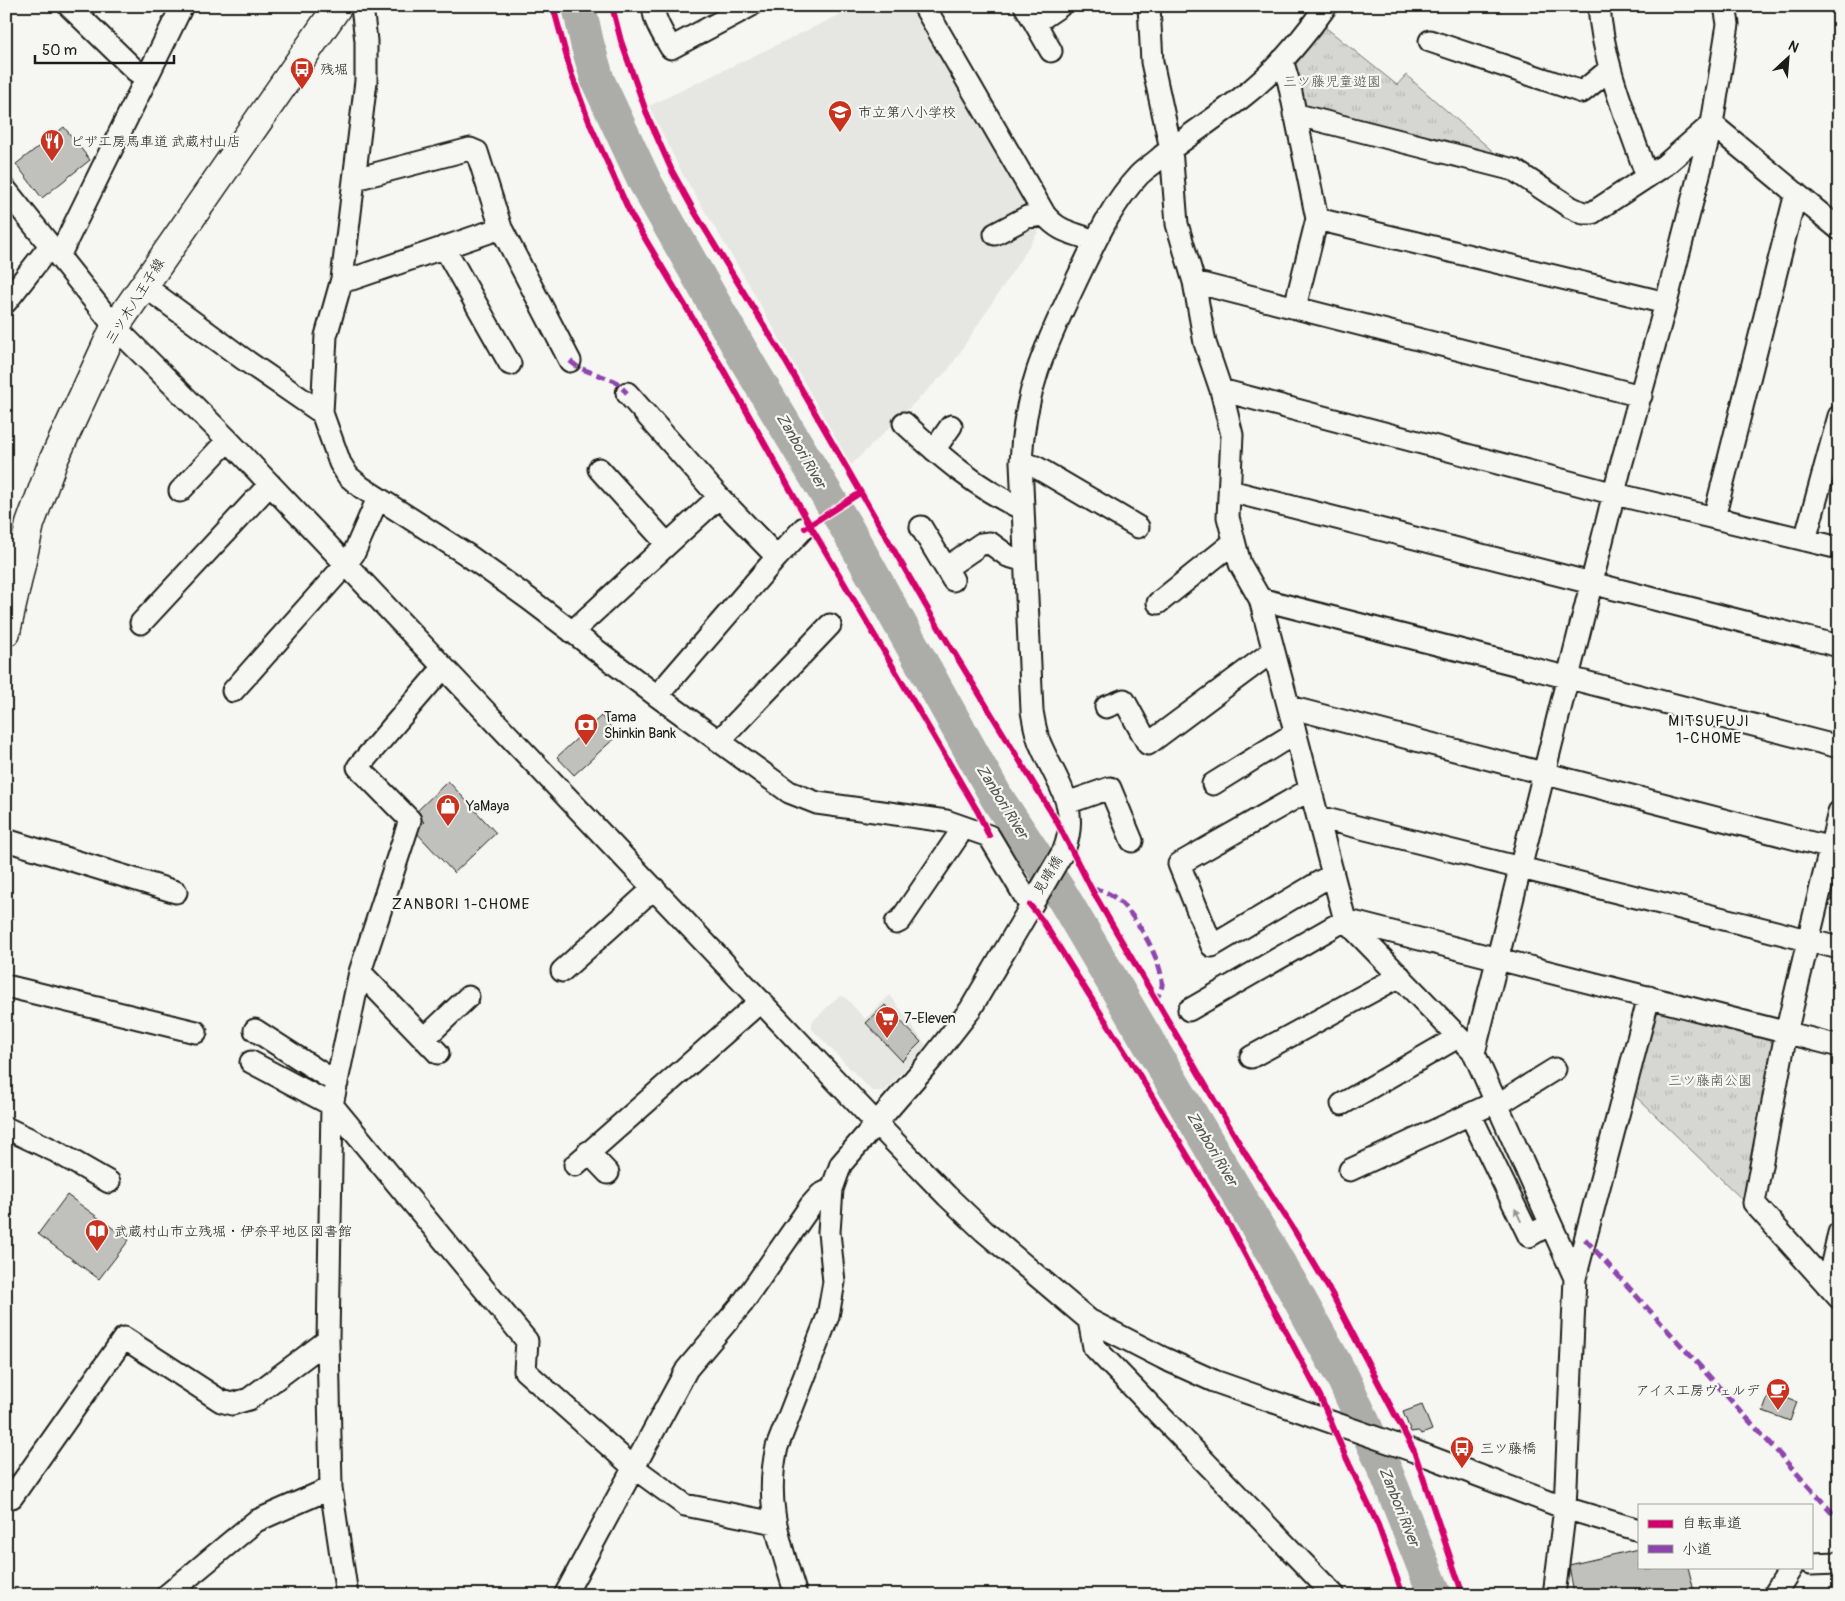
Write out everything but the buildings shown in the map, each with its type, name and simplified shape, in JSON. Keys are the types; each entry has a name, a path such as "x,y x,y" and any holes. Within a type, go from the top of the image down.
{"main road":[{"name":"三ツ木八王子線","path":"6,632 15,548 30,524 54,459 115,327 142,285 338,6"}],"street":[{"path":"69,6 136,71 146,78"},
{"path":"6,302 55,251 182,6"},
{"path":"362,6 366,41 366,81 342,279 326,336 322,412 340,463 348,476 378,498 466,554 789,792 817,803 953,824 989,836 1031,903"},
{"path":"654,6 653,10 657,21 671,48 750,6"},
{"path":"924,6 1045,215 1053,225 1062,230 1094,242"},
{"path":"1052,51 1030,14 1060,6"},
{"path":"1149,6 1152,62 1172,149 1178,224 1194,282 1205,343 1221,390 1232,435 1228,517 1240,564 1260,599 1345,920 1474,1053 1575,1278"},
{"path":"1132,841 1110,788 1067,803 1065,793 1041,747 1032,711 1021,462 1023,427 1027,404 1044,349 1094,242 1107,217 1121,197 1140,174 1242,97 1282,60 1311,27 1326,6"},
{"path":"1599,6 1600,30 1610,69 1646,177"},
{"path":"1474,1053 1615,494 1712,124 1728,24 1725,6"},
{"path":"1430,41 1582,92 1610,69"},
{"path":"1282,60 1289,83 1317,219 1295,307"},
{"path":"1294,114 1514,170 1570,207 1583,213 1592,214 1665,165 1712,124"},
{"path":"1712,124 1839,229"},
{"path":"355,175 363,177 470,149 477,152 502,228 570,361"},
{"path":"6,190 115,327 228,440 946,1196 984,1231 1089,1320 1163,1358 1214,1381 1414,1451 1565,1508 1638,1530"},
{"path":"1714,518 1796,193"},
{"path":"995,234 1027,217 1045,215"},
{"path":"1317,219 1666,303"},
{"path":"342,279 352,279 502,228"},
{"path":"444,247 510,364"},
{"path":"1194,282 1641,396"},
{"path":"142,285 242,358 322,412"},
{"path":"1221,390 1615,494 1839,548"},
{"path":"627,393 719,497 777,557"},
{"path":"1806,540 1839,416"},
{"path":"904,423 934,450 1000,499 1023,509"},
{"path":"934,450 951,426"},
{"path":"180,490 228,440"},
{"path":"1021,462 1036,467 1138,527"},
{"path":"599,469 667,544"},
{"path":"141,623 270,484"},
{"path":"1230,491 1839,646"},
{"path":"572,632 719,497"},
{"path":"233,690 346,564 354,553 378,498"},
{"path":"921,527 950,574 981,544 990,543 1008,556 1025,561"},
{"path":"657,696 804,528"},
{"path":"1158,603 1234,542"},
{"path":"1260,599 1839,747"},
{"path":"718,741 830,625"},
{"path":"1106,708 1124,700 1148,744 1273,651"},
{"path":"347,1595 331,1488 328,1340 332,1106 360,972 410,820 358,767 443,668"},
{"path":"1288,707 1834,849"},
{"path":"1214,784 1295,733"},
{"path":"1310,789 1179,864 1212,946 1333,874"},
{"name":"見晴橋","path":"796,1595 775,1523 772,1488 774,1460 777,1447 828,1316 834,1282 829,1232 832,1189 836,1175 841,1164 931,1060 970,1010 1031,903 1064,850 1067,842 1069,820 1067,803"},
{"path":"1833,1291 1754,1203 1786,1033 1808,940 1834,849 1839,812"},
{"path":"1318,817 1839,948"},
{"path":"896,923 900,921 958,836 953,824"},
{"path":"6,840 176,892"},
{"path":"562,971 654,888"},
{"path":"1189,1010 1345,920 1839,1046"},
{"path":"360,972 431,1046 468,997"},
{"path":"1252,1057 1400,976"},
{"path":"6,986 196,1032"},
{"path":"1554,1595 1565,1508 1575,1278 1650,997"},
{"path":"608,1172 582,1158 761,1001"},
{"path":"256,1030 337,1083"},
{"path":"1342,1104 1458,1037"},
{"path":"251,1062 332,1106 527,1341 525,1371 633,1467 685,1505 775,1523"},
{"path":"1350,1170 1497,1103 1555,1069"},
{"path":"1470,1114 1529,1236 1550,1224"},
{"path":"6,1128 55,1151 110,1182"},
{"path":"565,1595 688,1369 742,1304 811,1205 820,1194 832,1189"},
{"path":"1833,1291 1839,1233"},
{"path":"1089,1320 1094,1347 1334,1595"},
{"path":"6,1493 12,1497 124,1338 221,1401 232,1404 249,1399 328,1340"},
{"path":"167,1595 256,1521 331,1488"},
{"path":"1812,1564 1839,1564"},
{"path":"1774,1595 1791,1568"}],"shaded area":[{"path":"858,6 918,6 1044,223 949,369 851,465 747,281 682,173 649,106"},
{"path":"890,995 926,1045 885,1091 872,1091 811,1028 811,1023 839,996 845,997 865,1019"}],"green space":[{"name":"三ツ藤児童遊園","path":"1325,27 1397,85 1406,75 1506,163 1303,112 1289,73"},
{"name":"三ツ藤南公園","path":"1653,1001 1782,1035 1749,1206 1629,1090"}],"waterway":[{"name":"Zanbori River","path":"579,6 598,81 645,182 749,365 846,527 997,798 1061,894 1291,1284 1344,1380 1386,1472 1435,1595"}],"marked path":[{"path":"570,361 579,368 615,381 627,393"},
{"path":"1092,890 1104,891 1115,898 1138,924 1155,956 1160,970 1162,982 1156,1000"},
{"path":"1585,1239 1839,1520"}],"cycle path":[{"path":"553,6 571,73 590,124 631,215 723,369 810,525 978,812 989,836"},
{"path":"612,6 621,41 648,117 672,171 694,211 779,350 930,613 1057,822 1092,890 1245,1153 1332,1294 1414,1451 1463,1595"},
{"path":"805,528 860,493"},
{"path":"1030,905 1042,920 1137,1071 1231,1228 1320,1396 1378,1525 1403,1595"}],"place":[{"name":"残堀","path":"302,90"},
{"name":"市立第八小学校","path":"840,133"},
{"name":"ピザ工房馬車道 武蔵村山店","path":"52,162"},
{"name":"Tama Shinkin Bank","path":"586,746"},
{"name":"YaMaya","path":"448,827"},
{"name":"7-Eleven","path":"887,1039"},
{"name":"武蔵村山市立残堀・伊奈平地区図書館","path":"97,1252"},
{"name":"アイス工房ヴェルデ","path":"1778,1411"},
{"name":"三ツ藤橋","path":"1462,1469"}],"district":[{"name":"MITSUFUJI 1-CHOME","path":"1709,730"},
{"name":"ZANBORI 1-CHOME","path":"461,904"}]}
